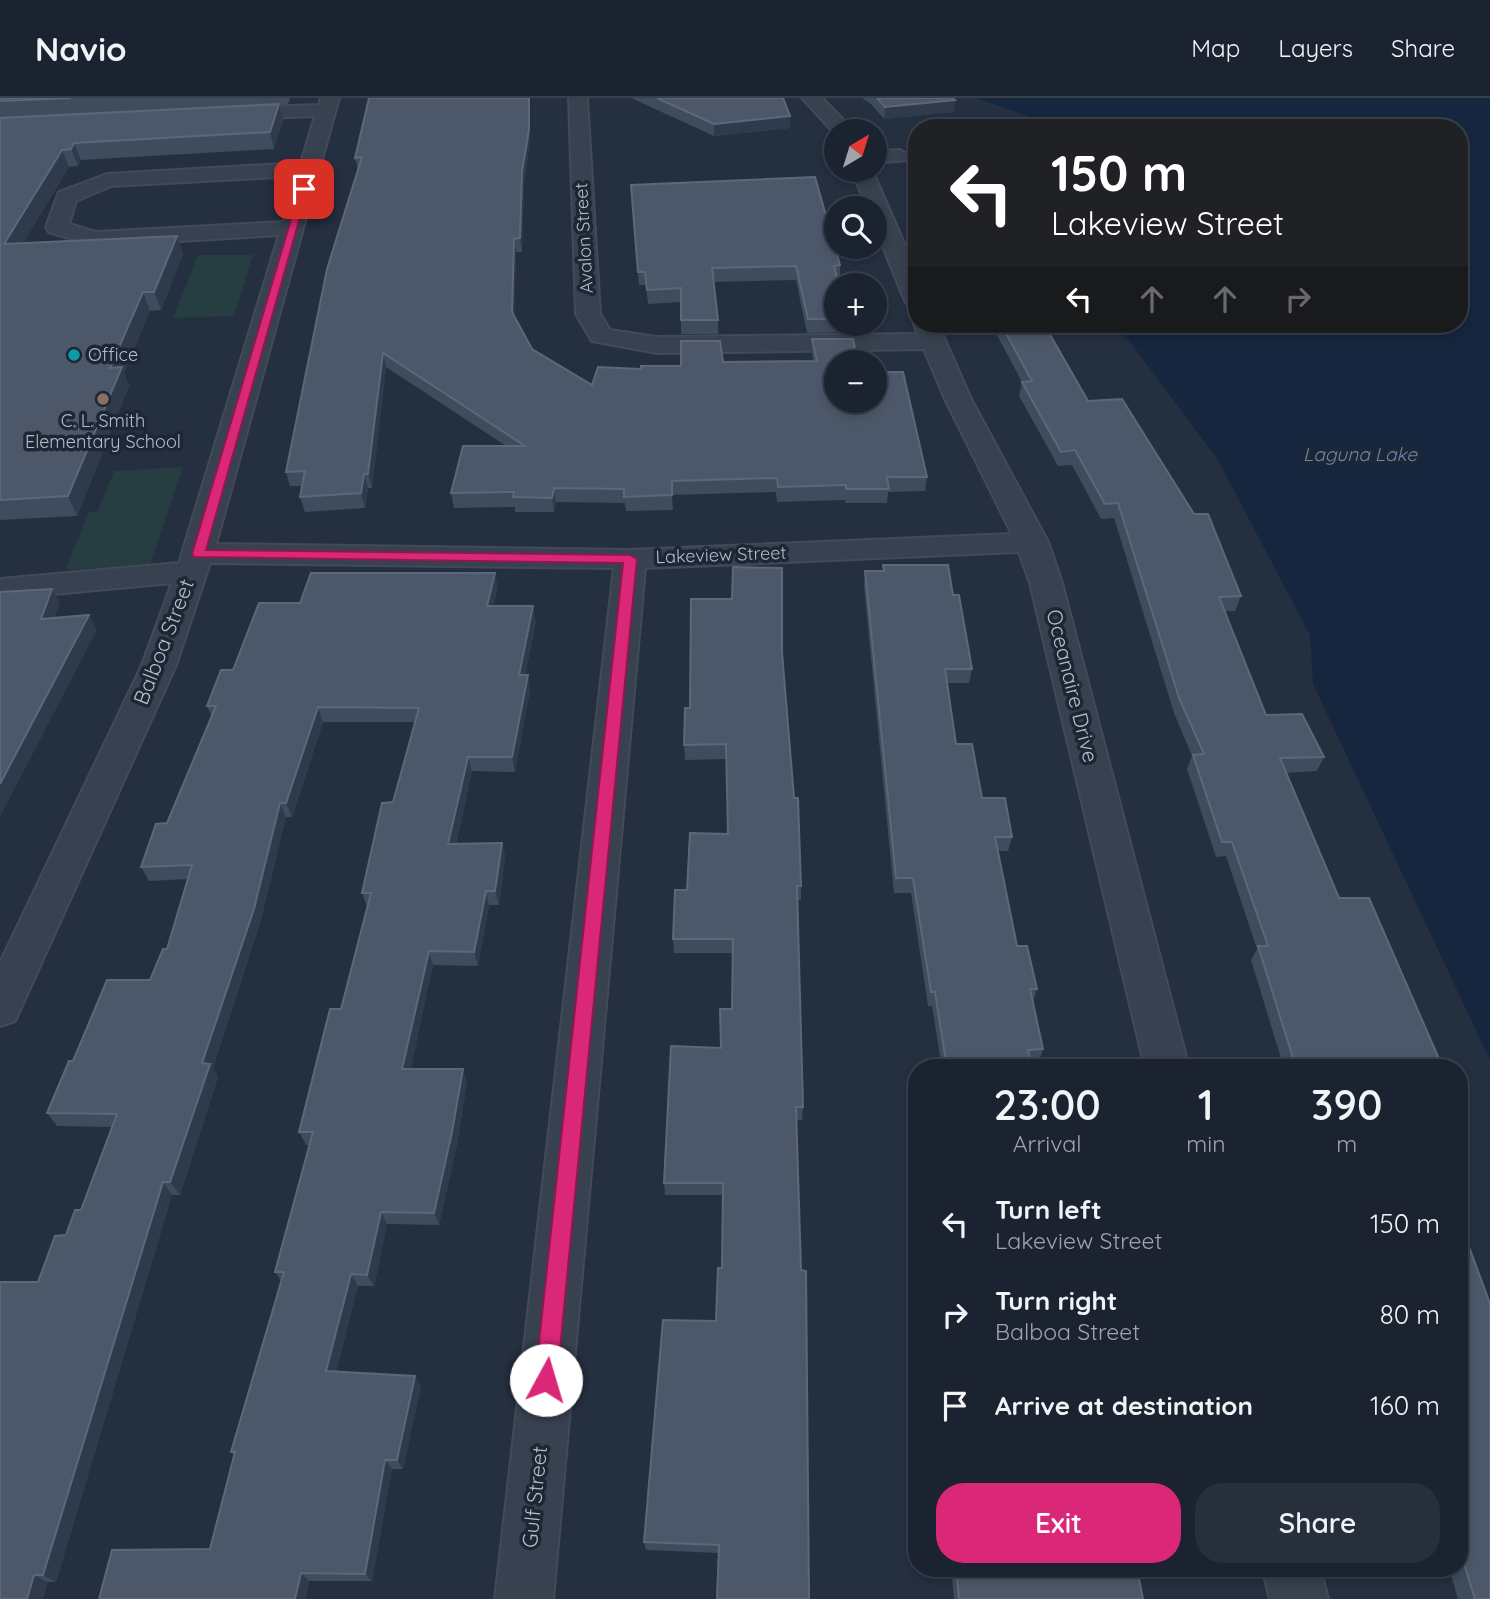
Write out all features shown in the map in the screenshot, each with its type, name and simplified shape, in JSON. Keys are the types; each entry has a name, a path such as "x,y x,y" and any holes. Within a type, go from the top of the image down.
{"street":[{"name":"Avalon Street","path":"578,98 588,314 601,337 657,345 909,333"},
{"path":"811,98 832,119"},
{"path":"205,116 329,104"},
{"name":"Balboa Street","path":"0,1008 159,665 195,563 329,104"},
{"path":"887,157 900,156"},
{"path":"292,228 95,239 57,228 67,197 107,180 310,169"},
{"path":"867,182 908,280"},
{"name":"Oceanaire Drive","path":"930,333 957,396 1008,489 1033,542 1046,583 1165,1059"},
{"name":"Lakeview Street","path":"0,589 195,563 252,552 630,559 1033,542"},
{"name":"Gulf Street","path":"524,1599 630,559"},
{"path":"1293,1577 1299,1599"}],"green space":[{"path":"198,255 253,255 234,316 173,318"},
{"path":"183,467 150,565 65,570 89,512 98,511 114,471"}],"water":[{"name":"Laguna Lake","path":"977,98 1490,98 1490,1060 1313,684 1310,635 1218,460 1124,333 1468,333 1468,119 1035,119"}],"building":[{"path":"0,98 71,98 0,101"},
{"path":"369,98 529,98 529,129 522,172 520,238 514,239 512,312 532,349 592,385 598,367 641,369 641,366 681,366 681,341 720,341 723,362 817,361 812,339 853,339 855,350 824,350 824,413 887,413 887,372 903,372 927,477 887,477 889,489 846,489 846,485 778,487 777,478 672,481 672,495 624,497 624,489 554,488 552,498 513,497 514,492 451,493 463,446 525,446 383,353 368,474 364,474 361,493 300,497 305,471 286,472 327,269 362,157 355,158"},
{"path":"657,98 783,98 790,116 714,124"},
{"path":"877,98 952,98 955,100 885,107"},
{"path":"279,104 270,132 74,143 71,149 62,150 4,244 177,236 154,292 143,292 110,368 122,367 68,496 0,500 0,118"},
{"path":"815,177 824,209 824,259 838,259 840,265 834,266 836,273 824,273 824,319 808,319 796,266 712,268 718,320 681,320 681,288 647,290 645,272 638,272 631,185"},
{"path":"1006,333 1049,333 1088,401 1122,399 1194,514 1208,514 1241,596 1219,597 1266,715 1302,714 1324,757 1280,758 1339,898 1369,898 1439,1059 1293,1059 1258,946 1268,946 1232,842 1222,842 1193,755 1204,754 1179,698 1118,503 1105,504 1075,450 1061,452 1022,382 1032,381"},
{"path":"883,565 948,565 953,595 959,595 972,669 945,669 956,744 972,744 982,798 1005,798 1012,837 995,837 1017,946 1027,946 1037,989 1030,989 1043,1049 1028,1050 1030,1059 946,1059 935,992 931,992 913,878 896,878 865,571 884,571"},
{"path":"733,567 782,568 782,652 794,798 798,798 801,886 797,886 803,1107 796,1107 801,1270 806,1271 809,1599 717,1599 719,1545 644,1542 663,1320 716,1321 718,1268 722,1268 723,1183 664,1183 671,1046 721,1048 720,1009 732,1009 733,939 673,939 675,890 687,890 690,833 728,834 726,744 684,745 685,708 690,708 691,599 732,599"},
{"path":"311,573 495,573 487,606 533,606 519,675 528,675 512,757 468,757 448,844 502,843 495,891 486,891 474,952 429,951 402,1069 463,1069 434,1213 381,1212 367,1275 351,1274 326,1371 415,1376 397,1460 385,1460 365,1574 301,1573 295,1599 99,1599 112,1550 210,1549 235,1452 231,1452 284,1272 275,1272 313,1132 299,1132 330,1009 341,1009 371,893 362,893 382,803 393,802 419,708 318,707 286,803 280,803 254,909 202,1063 210,1064 170,1182 163,1182 43,1575 34,1575 27,1599 0,1599 0,1282 38,1282 55,1236 66,1235 75,1210 81,1210 117,1114 47,1113 69,1061 73,1061 107,980 150,980 163,949 167,949 192,865 141,867 156,824 167,823 216,706 207,706 221,670 233,670 259,603 300,603"},
{"path":"52,589 41,619 89,615 0,784 0,592"},
{"path":"1468,1244 1490,1304 1490,1599 1475,1599 1468,1577"},
{"path":"957,1577 1139,1577 1143,1599 959,1599"}],"place":[{"name":"Office","path":"74,355"},
{"name":"C. L. Smith Elementary School","path":"103,399"}],"route":[{"path":"304,189 198,554 252,552 630,559 546,1380"}]}
